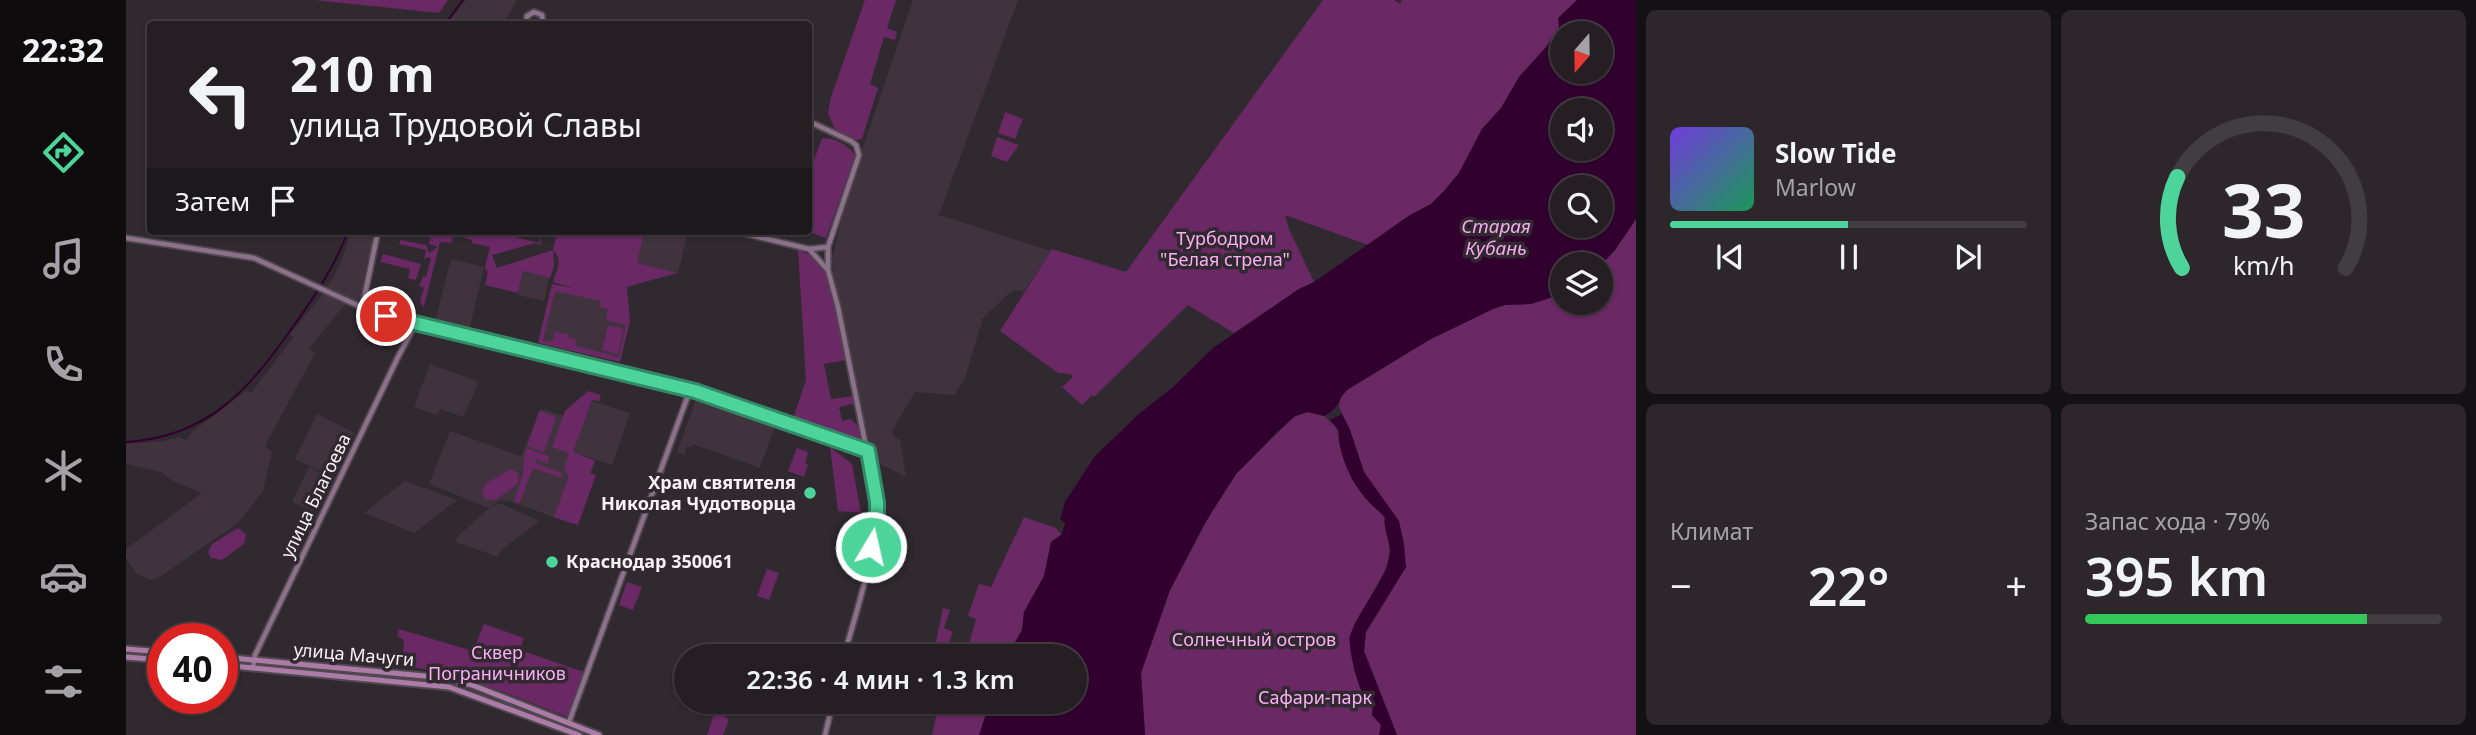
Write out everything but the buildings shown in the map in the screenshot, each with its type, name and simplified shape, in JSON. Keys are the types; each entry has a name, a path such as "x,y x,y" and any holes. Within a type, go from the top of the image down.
{"main road":[{"path":"126,649 147,651"},
{"path":"126,657 147,659"},
{"name":"улица Мачуги","path":"238,658 446,678 472,685 600,735"},
{"name":"улица Мачуги","path":"238,667 449,687 579,735"}],"street":[{"path":"526,21 527,16 534,12 542,16 544,21"},
{"path":"812,123 856,145 859,155 828,247 828,270 877,502 877,519 847,644"},
{"path":"370,311 364,299 377,235"},
{"path":"750,235 809,249 828,247"},
{"path":"126,238 254,258 370,311 690,390 868,451"},
{"path":"809,249 828,270"},
{"path":"394,318 403,324 408,337"},
{"name":"улица Благоева","path":"253,668 253,659 408,337 415,326 424,326"},
{"path":"569,722 690,390"},
{"path":"825,735 830,714"}],"shaded area":[{"path":"466,0 517,0 505,21 449,21"},
{"path":"913,0 1018,0 939,215 1051,251 1024,291 1013,290 983,318 964,381 954,395 915,392 892,431 893,436 900,440 906,477 873,460 832,260 849,188"},
{"path":"351,235 375,235 358,308 345,304 309,349 315,353 265,446 272,452 263,491 238,523 161,576 151,580 137,574 126,558 126,549 202,493 173,481 161,472 126,464 126,444 179,437 186,440 192,432 246,391 252,392 293,338 290,334 327,289"},
{"path":"640,235 687,235 678,273 652,279 630,273"},
{"path":"451,259 484,267 470,327 436,319"},
{"path":"523,271 549,278 544,301 518,295"},
{"path":"552,284 628,302 630,321 620,362 538,343"},
{"path":"430,364 479,382 463,417 440,409 437,415 414,407"},
{"path":"698,394 719,402 718,407 774,428 760,468 693,444 692,447 687,446 684,455 677,452"},
{"path":"592,401 630,413 612,465 579,454 595,461 572,524 513,502 500,500 489,508 429,484 450,431 521,456 541,409 584,422"},
{"path":"317,414 355,433 333,477 295,459"},
{"path":"309,467 332,478 320,504 317,503 313,512 292,502"},
{"path":"405,481 457,500 414,533 364,513"},
{"path":"499,503 538,520 536,524 501,550 498,557 456,542 458,536 488,509"}],"green space":[{"path":"314,0 448,0 439,13"},
{"path":"865,0 896,0 887,28 897,32 895,40 884,37 870,84 878,88 862,139 857,140 835,130 828,113 831,97"},
{"name":"Турбодром \"Белая стрела\"","path":"1323,0 1394,0 1400,4 1402,0 1577,0 1559,21 1550,21 1550,42 1546,48 1519,77 1501,108 1482,129 1459,173 1431,204 1410,215 1368,245 1285,215 1314,282 1299,289 1234,333 1188,305 1094,397 1092,395 1082,405 1062,387 1073,377 1070,374 1058,373 1000,331 1052,249 1126,272"},
{"path":"1005,112 1023,119 1015,139 998,133"},
{"path":"997,137 1019,145 1007,162 991,156"},
{"path":"822,138 840,142 855,155 826,238 812,233 812,166"},
{"path":"1636,219 1636,735 1397,735 1364,651 1366,632 1406,567 1379,494 1364,472 1339,407 1340,397 1347,390 1429,340 1505,305 1531,304 1550,297 1550,315 1613,315 1615,250"},
{"path":"432,235 453,237 451,243 440,242 424,307 420,302 424,288 419,286 423,276 426,277 431,258 424,260 426,250 399,244 401,240 426,245 429,253 438,247 429,244 430,240 434,241 430,239"},
{"path":"458,235 507,235 539,243 542,235 540,245 535,243 492,255 497,268 553,250 554,266 550,278 523,271 518,293 485,285 488,271 485,267 490,247 472,243 472,240"},
{"path":"556,235 643,235 637,263 677,273 627,287 630,321 620,362 538,343 552,284 573,288 553,282 558,258 553,250","holes":["555,291 601,301 600,307 608,309 606,320 626,325 619,357 576,346 575,339 568,338 569,335 555,332 552,342 543,340"]},
{"path":"798,250 812,257 822,268 835,296 847,360 824,364 831,399 854,396 853,404 839,407 842,421 851,419 861,429 864,441 860,445 792,422 806,380"},
{"path":"383,254 421,264 416,280 408,278 410,269 380,262"},
{"path":"608,325 624,329 618,354 602,350"},
{"path":"588,391 601,395 599,401 592,400 573,452 595,461 590,473 596,475 578,525 554,517 569,476 564,469 569,453 552,447 565,411"},
{"path":"539,411 556,417 544,452 527,446"},
{"name":"Солнечный остров","path":"1308,412 1324,416 1337,428 1339,444 1352,480 1385,518 1390,549 1386,569 1349,638 1354,670 1363,696 1373,704 1372,715 1381,725 1379,735 1145,735 1141,673 1170,590 1212,511 1236,474 1295,416"},
{"path":"830,447 852,464 861,513 838,511"},
{"path":"527,448 549,456 547,464 536,459 535,463 560,472 563,478 533,468 519,504 514,502 523,474"},
{"path":"797,448 808,452 804,477 788,471"},
{"path":"511,469 519,474 518,484 495,500 485,499 482,493 485,484"},
{"path":"1024,517 1056,528 1062,535 1051,542 1044,576 1024,612 1022,630 1014,644 969,644 976,619 968,616 979,584 991,587"},
{"path":"238,528 246,534 244,544 222,560 211,558 208,552 212,544"},
{"path":"767,569 779,573 769,600 757,596"},
{"path":"627,582 642,587 633,610 619,605"},
{"path":"943,608 950,610 944,628 953,632 948,644 936,644"},
{"name":"Сквер Пограничников","path":"484,624 524,638 520,650 584,672 568,717 466,679 402,666 404,640 397,636 399,629 473,651"},
{"path":"714,714 722,714 729,720 723,735 707,735"},
{"path":"936,714 986,714 979,735 932,735"}],"water":[{"name":"Старая Кубань","path":"1577,0 1636,0 1636,219 1615,250 1550,252 1550,298 1531,304 1505,305 1493,309 1429,340 1347,390 1336,407 1324,416 1308,412 1295,416 1236,474 1205,523 1170,590 1141,673 1145,735 979,735 986,714 1087,714 1087,644 1014,644 1022,630 1024,612 1044,576 1051,542 1062,534 1065,523 1060,519 1065,502 1095,456 1213,348 1410,215 1431,204 1459,173 1482,129 1501,108 1519,77 1550,41 1550,84 1614,84 1614,21 1558,21 1558,18"},
{"path":"1342,414 1364,472 1399,521 1404,544 1406,567 1366,632 1364,651 1397,735 1379,735 1381,725 1372,715 1373,704 1361,690 1354,669 1350,636 1386,569 1390,549 1385,518 1357,487 1347,469 1339,431 1330,420"}],"waterway":[{"path":"447,21 463,0"},
{"path":"126,442 156,438 182,430 205,419 244,388 310,302 331,268 346,235"}],"place":[{"name":"Храм святителя Николая Чудотворца","path":"810,493"},
{"name":"Краснодар 350061","path":"552,562"}],"route":[{"path":"386,316 695,391 868,451 877,502 877,519 871,547"}],"park label":[{"name":"Сафари-парк","path":"1315,698"}]}
